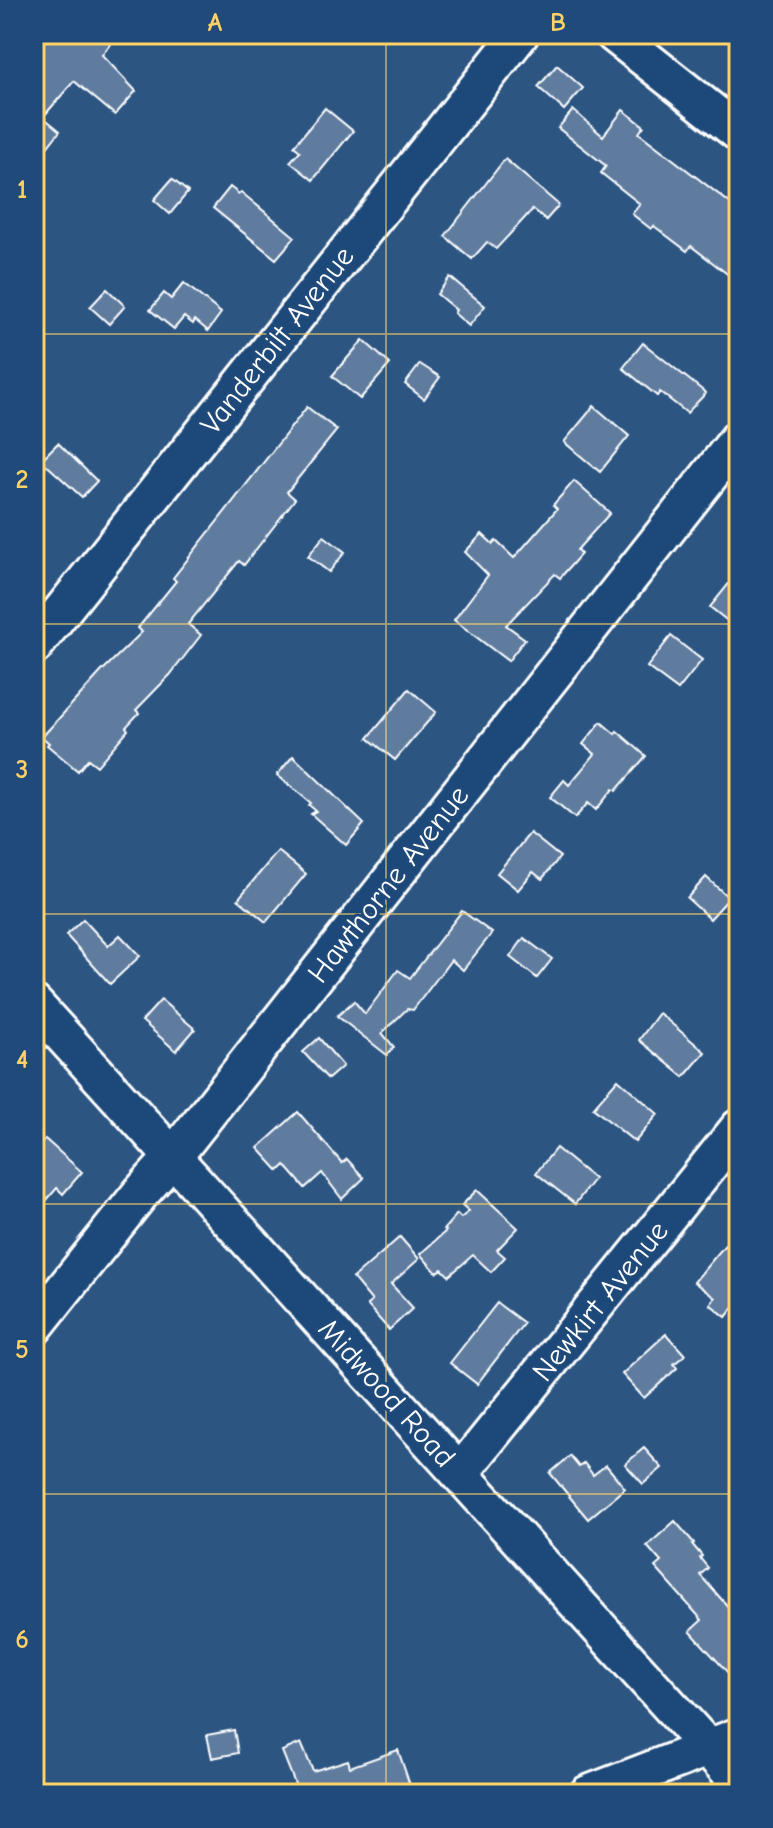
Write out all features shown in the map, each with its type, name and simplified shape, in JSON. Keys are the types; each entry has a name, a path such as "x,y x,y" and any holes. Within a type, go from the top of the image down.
{"street":[{"name":"Vanderbilt Avenue","path":"34,646 520,34"},
{"path":"614,34 739,133"},
{"name":"Hawthorne Avenue","path":"34,1327 173,1157 739,438"},
{"name":"Midwood Road","path":"34,1004 460,1473 724,1742 739,1782"},
{"name":"Newkirt Avenue","path":"460,1473 737,1134"},
{"path":"588,1794 724,1742"}],"building":[{"path":"42,34 118,34 102,55 136,91 115,115 74,81 43,117 60,131 34,164 34,43"},
{"path":"557,65 583,88 564,110 538,87"},
{"path":"325,108 353,131 313,180 290,162 300,151 294,146"},
{"path":"573,110 603,136 623,110 644,126 639,133 739,210 739,283 691,246 687,251 632,214 640,204 601,173 606,166 558,128"},
{"path":"505,159 559,205 546,220 533,209 496,249 487,242 472,259 445,236"},
{"path":"172,179 188,192 170,214 154,200"},
{"path":"230,187 239,194 241,192 295,237 276,259 213,208"},
{"path":"450,277 485,306 469,326 437,294"},
{"path":"184,283 221,313 208,331 195,320 193,324 184,317 174,329 150,310 164,293 171,299"},
{"path":"107,289 125,306 109,324 90,307"},
{"path":"363,340 390,364 360,399 332,376"},
{"path":"643,343 706,393 687,413 660,392 657,396 623,368"},
{"path":"420,364 440,377 424,399 405,384"},
{"path":"594,406 629,436 600,472 564,442"},
{"path":"307,407 337,430 287,492 295,499 244,565 239,561 188,624 201,635 170,675 136,710 139,713 126,727 128,730 97,766 88,759 78,771 42,737 142,632 138,628 176,581 173,578"},
{"path":"58,443 97,481 82,497 41,460"},
{"path":"574,481 610,513 577,550 581,554 560,578 555,574 506,625 525,639 508,661 454,620 488,575 465,552 482,534 493,544 496,541 514,558 557,509 553,505"},
{"path":"324,536 345,552 329,572 308,556"},
{"path":"739,571 739,630 710,607"},
{"path":"671,636 702,660 678,690 647,667"},
{"path":"409,689 436,712 395,760 368,738"},
{"path":"601,722 615,734 617,731 646,756 596,810 588,803 575,818 550,797 564,780 569,785 595,754 583,744"},
{"path":"293,756 364,824 346,845 311,814 316,811 309,805 311,803 277,775"},
{"path":"530,833 560,857 542,879 533,872 518,890 497,873"},
{"path":"278,851 306,874 266,922 238,899"},
{"path":"706,877 729,898 710,919 687,898"},
{"path":"462,911 492,933 463,970 451,960 413,1010 407,1009 382,1033 394,1047 387,1055 337,1016 354,1001 365,1014 398,970 410,978"},
{"path":"83,919 108,946 120,935 140,956 110,984 66,935"},
{"path":"524,938 552,959 537,978 510,957"},
{"path":"161,1000 195,1029 176,1051 142,1021"},
{"path":"659,1013 705,1052 684,1077 639,1040"},
{"path":"319,1038 343,1066 328,1079 303,1052"},
{"path":"618,1079 658,1114 635,1142 593,1108"},
{"path":"298,1112 342,1163 347,1159 364,1178 342,1199 322,1173 305,1188 285,1165 279,1171 258,1148"},
{"path":"45,1139 82,1172 63,1194 57,1188 34,1215 34,1152"},
{"path":"556,1148 594,1179 575,1204 536,1173"},
{"path":"477,1190 518,1228 497,1250 505,1257 491,1272 473,1255 449,1276 442,1269 437,1273 420,1254 446,1231 444,1229 457,1214 461,1218 469,1211 462,1205"},
{"path":"400,1237 419,1259 391,1284 413,1308 389,1330 367,1305 372,1301 353,1278"},
{"path":"725,1245 739,1256 739,1301 726,1317 710,1304 715,1298 694,1282"},
{"path":"497,1303 524,1323 477,1384 450,1363"},
{"path":"666,1334 685,1355 674,1364 677,1368 644,1398 622,1374"},
{"path":"644,1448 662,1468 643,1484 625,1464"},
{"path":"570,1456 579,1467 584,1463 593,1475 606,1465 625,1488 588,1519 550,1473"},
{"path":"675,1521 694,1543 708,1568 700,1575 739,1619 739,1685 690,1631 702,1620 655,1567 661,1562 647,1546"},
{"path":"234,1730 238,1753 212,1758 207,1735"},
{"path":"301,1743 313,1771 348,1760 350,1767 398,1750 413,1794 299,1794 282,1751"}]}
